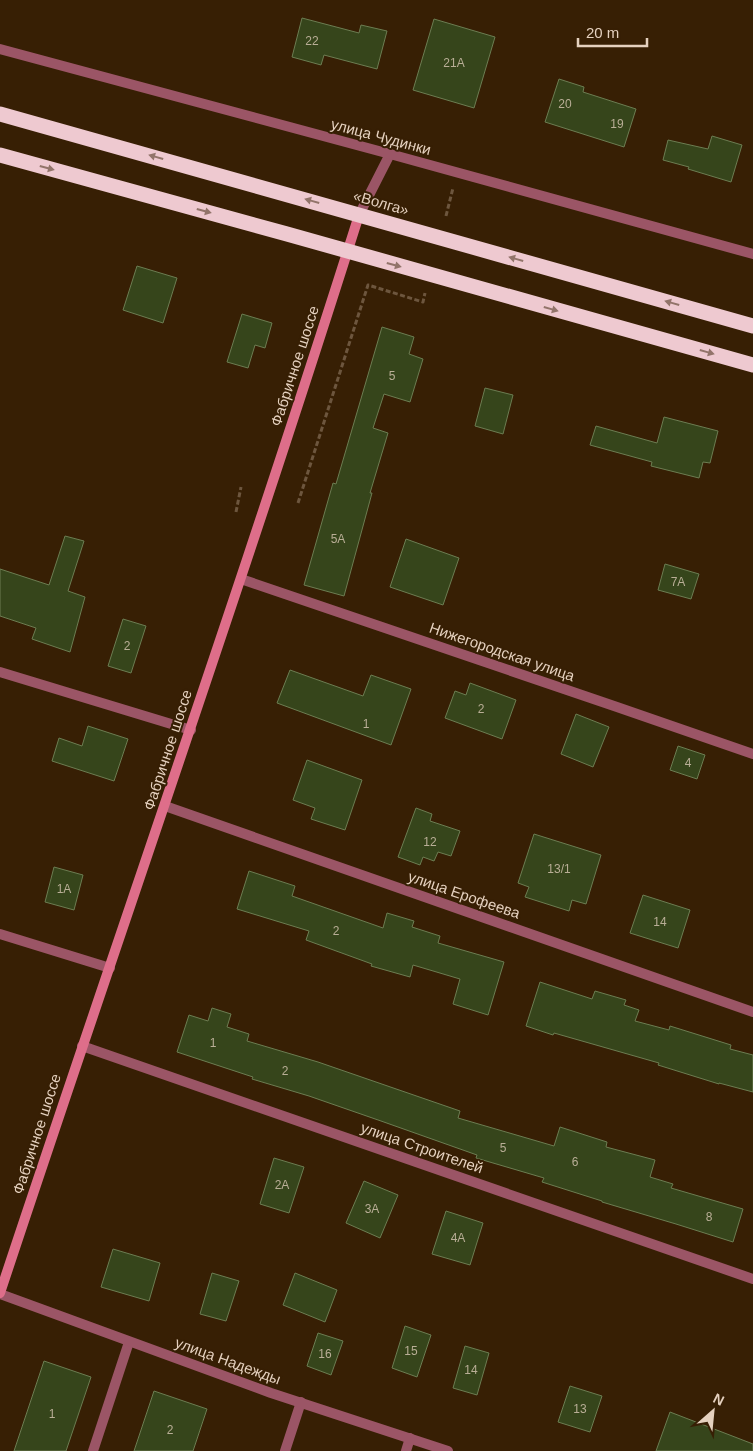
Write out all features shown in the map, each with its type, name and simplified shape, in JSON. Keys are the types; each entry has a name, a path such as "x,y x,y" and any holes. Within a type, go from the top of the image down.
{"highway":[{"name":"«Волга»","path":"0,114 753,326"},
{"path":"0,156 753,365"}],"main road":[{"name":"Фабричное шоссе","path":"0,1293 82,1046 191,730 359,215"}],"street":[{"name":"улица Чудинки","path":"0,49 753,254"},
{"path":"359,215 390,154"},
{"name":"Нижегородская улица","path":"241,579 753,754"},
{"path":"0,672 191,730"},
{"name":"улица Ерофеева","path":"165,806 753,1012"},
{"path":"0,934 110,968"},
{"name":"улица Строителей","path":"82,1046 753,1279"},
{"name":"улица Надежды","path":"0,1293 129,1342 448,1451"},
{"path":"93,1451 129,1342"},
{"path":"285,1451 301,1402"},
{"path":"406,1451 410,1438"}],"path":[{"path":"446,216 457,174"},
{"path":"298,503 368,285 423,302 425,293"},
{"path":"236,512 241,487"}],"building":[{"path":"302,18 359,33 361,25 387,31 377,69 324,55 321,65 292,57"},
{"path":"434,19 495,37 474,108 413,90"},
{"path":"559,79 584,87 583,92 636,109 624,147 545,122"},
{"path":"712,136 742,145 731,182 663,160 668,140 708,149"},
{"path":"137,266 177,278 163,323 123,310"},
{"path":"242,314 272,323 265,348 255,345 248,368 227,362"},
{"path":"382,327 414,337 409,354 423,359 410,402 384,394 373,428 388,433 370,493 372,493 344,596 304,585 333,483 336,484"},
{"path":"485,388 513,395 503,434 475,426"},
{"path":"664,417 718,431 710,463 703,462 699,478 651,466 652,462 590,445 596,426 657,443"},
{"path":"65,536 84,541 68,591 85,597 70,652 32,639 36,628 0,616 0,569 49,585"},
{"path":"406,539 459,558 443,605 390,587"},
{"path":"665,564 699,574 691,599 658,590"},
{"path":"123,619 146,626 131,673 108,666"},
{"path":"290,670 363,696 371,675 411,689 391,745 277,703"},
{"path":"470,683 516,700 502,739 445,718 455,691 466,695"},
{"path":"576,714 609,727 593,767 561,754"},
{"path":"88,726 128,739 114,781 52,761 59,738 82,746"},
{"path":"678,746 705,755 697,779 670,770"},
{"path":"307,760 362,780 345,830 311,819 315,808 293,800"},
{"path":"416,808 432,814 430,821 460,831 451,856 438,852 434,861 423,857 420,865 398,857"},
{"path":"534,834 601,855 586,904 572,900 569,911 525,897 529,887 518,883"},
{"path":"54,867 83,875 74,910 45,902"},
{"path":"249,871 295,886 292,896 383,928 387,913 414,921 412,927 440,936 438,943 504,962 488,1015 453,1004 460,979 413,965 410,977 371,966 372,964 306,940 309,931 237,909"},
{"path":"643,895 690,910 678,948 630,933"},
{"path":"540,982 592,999 595,991 626,1000 624,1005 639,1010 635,1021 669,1030 670,1026 731,1045 730,1049 753,1055 753,1092 719,1084 658,1065 659,1063 526,1026"},
{"path":"212,1008 231,1014 227,1027 249,1034 247,1041 318,1062 460,1111 458,1118 554,1146 560,1127 607,1142 606,1147 655,1160 650,1177 673,1184 671,1188 743,1209 733,1242 542,1182 544,1178 476,1158 477,1155 177,1052 189,1015 208,1021"},
{"path":"274,1158 304,1167 289,1213 260,1204"},
{"path":"364,1181 398,1195 380,1238 346,1223"},
{"path":"446,1211 483,1223 470,1265 432,1254"},
{"path":"113,1249 160,1263 149,1301 101,1287"},
{"path":"212,1273 239,1281 226,1321 200,1314"},
{"path":"295,1273 337,1290 325,1322 283,1305"},
{"path":"405,1326 431,1335 417,1377 392,1368"},
{"path":"318,1333 343,1341 331,1375 307,1366"},
{"path":"465,1346 489,1353 477,1395 453,1388"},
{"path":"44,1361 91,1377 66,1451 14,1451"},
{"path":"570,1386 602,1396 590,1432 558,1422"},
{"path":"154,1391 207,1409 193,1451 134,1451"},
{"path":"670,1412 753,1444 753,1451 656,1451"}]}
